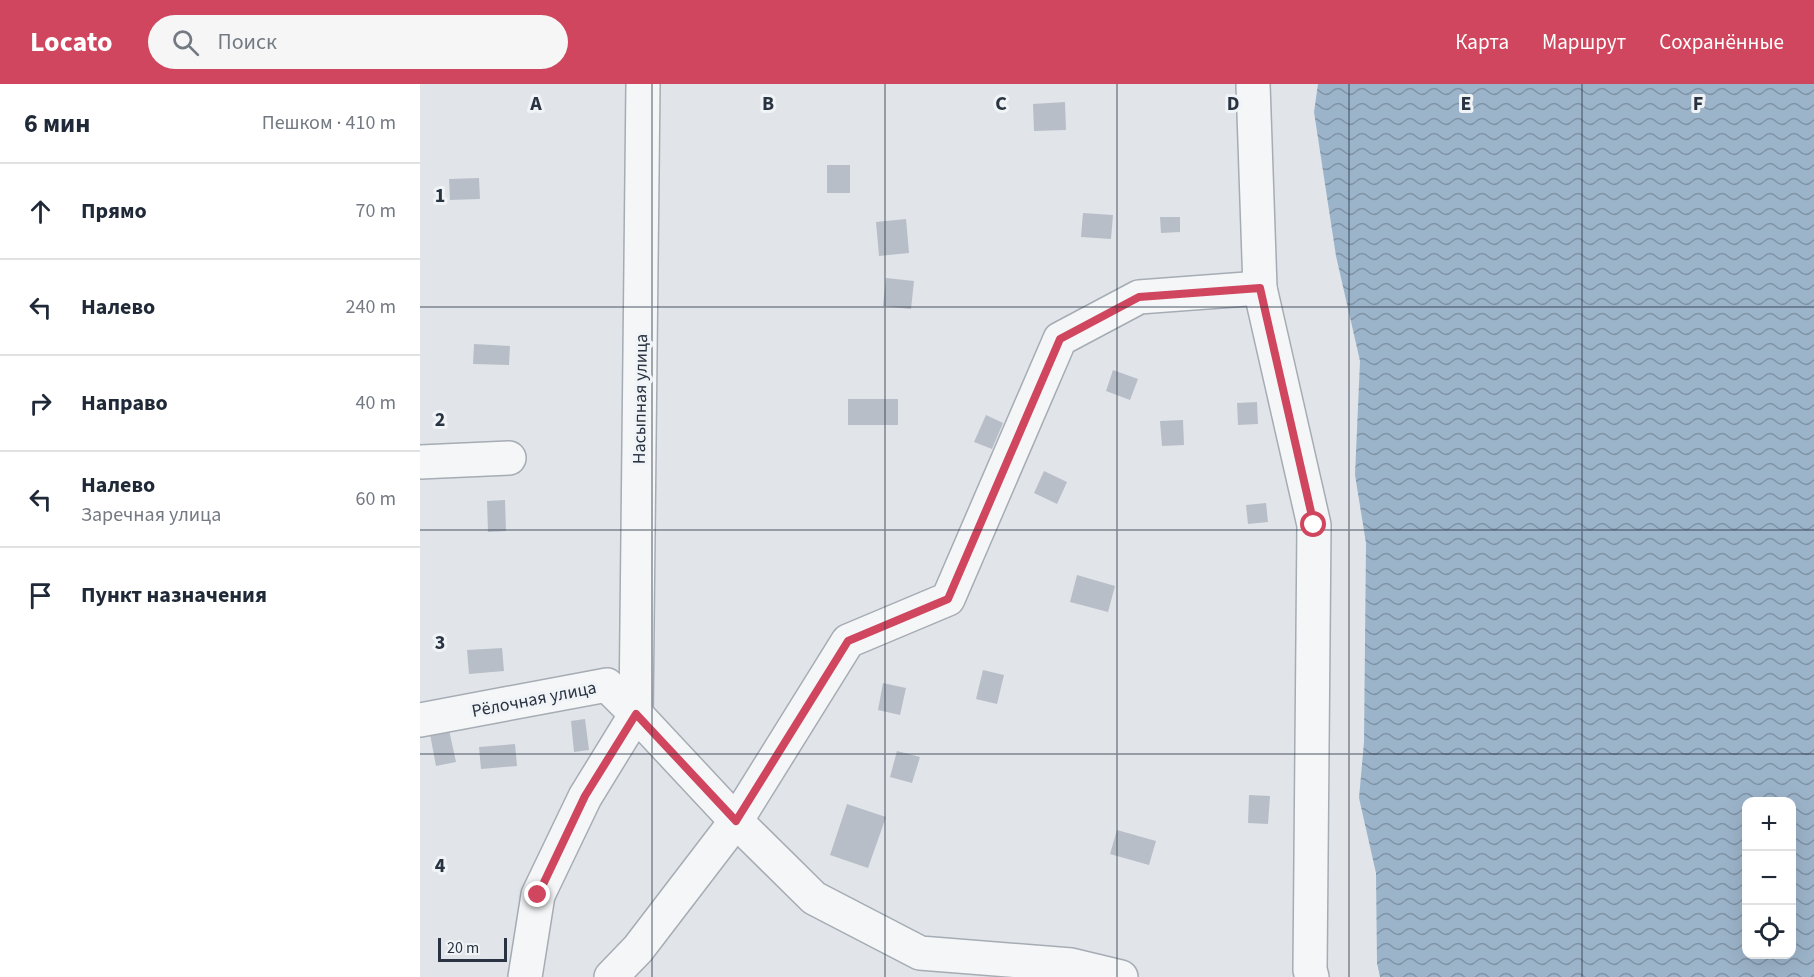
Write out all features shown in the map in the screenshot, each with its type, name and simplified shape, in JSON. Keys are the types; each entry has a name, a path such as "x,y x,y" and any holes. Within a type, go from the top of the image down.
{"street":[{"name":"Насыпная улица","path":"636,714 643,84"},
{"path":"1253,84 1260,288 1314,525 1304,975"},
{"path":"611,977 638,949 736,821 848,641 948,599 1060,339 1139,297 1260,288"},
{"path":"420,462 509,458"},
{"name":"Рёлочная улица","path":"420,720 607,685 636,714"},
{"path":"525,977 538,895 585,796 636,714 736,821 814,898 920,953 987,968 1071,965 1121,977"}],"water":[{"path":"1318,84 1814,84 1814,977 1380,977 1377,963 1376,873 1359,798 1364,742 1366,543 1355,475 1360,361 1336,256 1314,112"}],"building":[{"path":"1065,102 1066,130 1034,131 1033,104"},
{"path":"827,165 850,165 850,193 827,193"},
{"path":"479,178 480,199 450,200 449,179"},
{"path":"1083,213 1113,215 1111,239 1081,237"},
{"path":"1160,217 1180,217 1180,232 1161,233"},
{"path":"906,219 909,253 879,256 876,222"},
{"path":"886,278 914,281 911,309 883,306"},
{"path":"474,344 510,346 509,365 473,364"},
{"path":"1113,370 1138,379 1130,400 1106,391"},
{"path":"848,399 898,399 898,425 848,425"},
{"path":"1257,402 1258,424 1238,425 1237,403"},
{"path":"986,415 1003,423 992,449 974,442"},
{"path":"1183,420 1184,445 1162,446 1160,421"},
{"path":"1044,471 1067,482 1057,504 1034,493"},
{"path":"505,500 506,531 488,532 487,501"},
{"path":"1266,503 1268,522 1248,524 1246,505"},
{"path":"1077,575 1115,586 1108,612 1070,602"},
{"path":"502,648 504,671 469,674 467,650"},
{"path":"983,670 1004,675 997,704 976,699"},
{"path":"883,683 906,688 900,715 878,710"},
{"path":"585,719 589,750 574,752 571,721"},
{"path":"449,730 456,762 436,766 430,734"},
{"path":"515,744 517,766 481,769 479,747"},
{"path":"897,751 920,757 912,783 890,777"},
{"path":"1249,795 1270,796 1268,824 1248,823"},
{"path":"847,804 886,817 868,868 830,855"},
{"path":"1117,830 1156,841 1149,865 1110,854"}],"route":[{"path":"538,895 585,796 636,714 736,821 848,641 948,599 1060,339 1139,297 1260,288 1314,525"}]}
